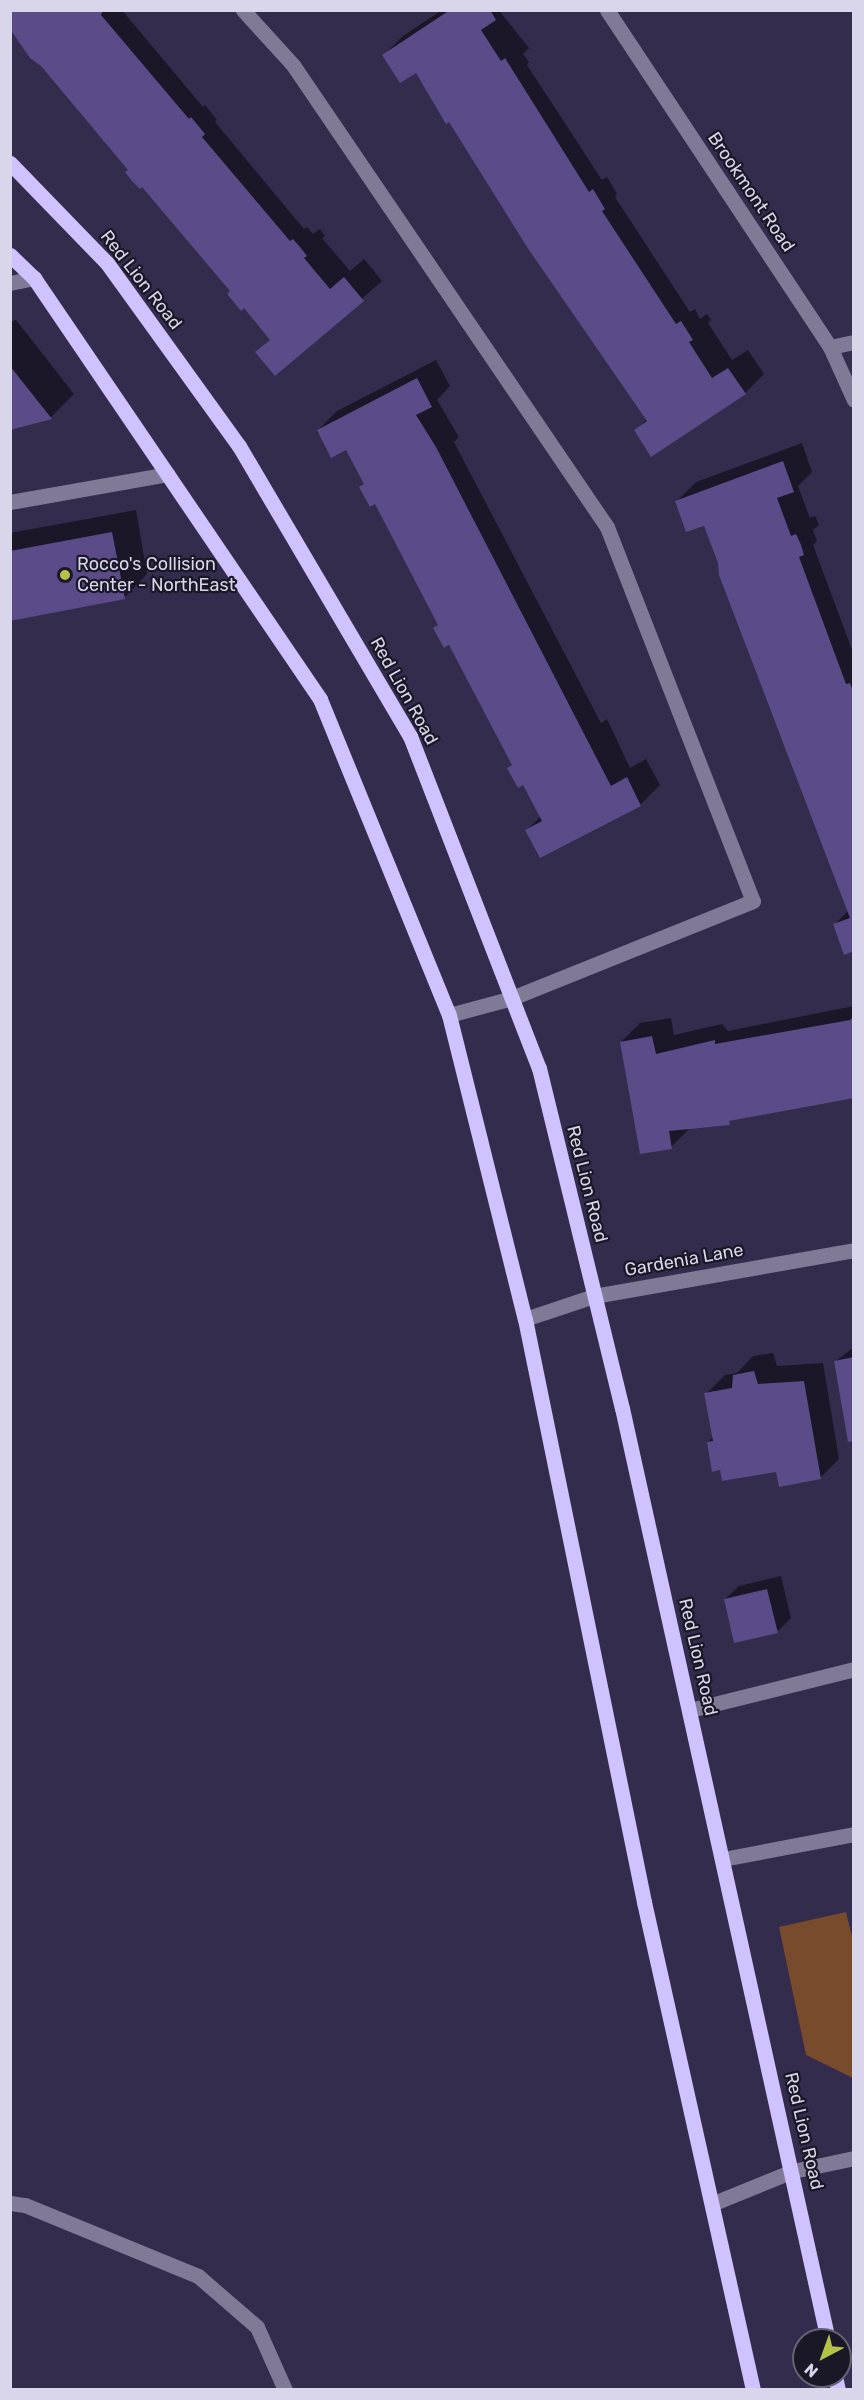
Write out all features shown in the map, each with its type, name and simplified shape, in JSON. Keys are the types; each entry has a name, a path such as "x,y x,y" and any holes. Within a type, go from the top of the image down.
{"main road":[{"name":"Red Lion Road","path":"10,163 107,263 239,446 410,736 539,1068 690,1710 793,2171 826,2328"},
{"path":"10,255 34,278 320,699 449,1015 525,1319 644,1902 714,2204 753,2390"}],"street":[{"path":"243,10 293,65 607,527 753,901 512,998 449,1015"},
{"name":"Brookmont Road","path":"607,10 830,347 854,400"},
{"path":"10,283 34,278"},
{"path":"830,347 854,342"},
{"path":"10,502 168,474"},
{"name":"Gardenia Lane","path":"525,1319 594,1296 854,1250"},
{"path":"690,1710 854,1669"},
{"path":"723,1859 854,1834"},
{"path":"714,2204 793,2171 854,2158"},
{"path":"10,2203 25,2205 198,2276 257,2327 285,2390"}],"shaded area":[{"path":"846,1912 854,1945 853,2078 806,2055 779,1927"}],"building":[{"path":"10,10 103,10 101,15 189,119 191,117 205,134 202,137 290,241 293,239 300,247 307,256 304,258 330,289 344,277 364,301 275,376 255,352 270,340 244,308 241,311 227,294 230,291 142,187 140,189 132,181 125,172 128,170 41,66 30,58 10,29"},
{"path":"450,10 490,10 496,20 481,30 501,61 505,58 589,192 593,189 605,209 602,211 676,324 681,321 693,340 689,342 712,378 728,368 746,394 651,457 634,430 647,421 527,247 449,122 446,124 416,73 400,83 382,55"},
{"path":"10,366 52,419 10,430"},
{"path":"417,378 432,407 416,415 436,447 611,786 627,777 641,806 540,858 525,830 542,821 523,785 518,788 507,768 512,765 449,645 444,648 433,628 438,625 375,504 370,507 359,487 364,484 346,450 331,458 317,430"},
{"path":"783,461 794,492 777,498 791,536 796,534 801,545 804,555 799,557 846,684 850,683 854,694 854,951 844,955 833,924 850,918 719,575 718,563 704,526 686,532 675,501"},
{"name":"Rocco's Collision Center - NorthEast","path":"112,532 125,599 10,621 10,551"},
{"path":"854,1016 854,1098 729,1121 730,1125 669,1131 672,1149 640,1154 620,1042 652,1036 656,1054 715,1040 715,1044 850,1020"},
{"path":"854,1357 854,1441 848,1442 834,1361"},
{"path":"754,1371 758,1384 804,1381 821,1479 779,1487 776,1472 722,1481 720,1470 712,1472 707,1442 713,1441 704,1393 732,1388 733,1375"},
{"path":"767,1589 778,1633 734,1643 724,1599"}],"place":[{"name":"Rocco's Collision Center - NorthEast","path":"65,575"}]}
